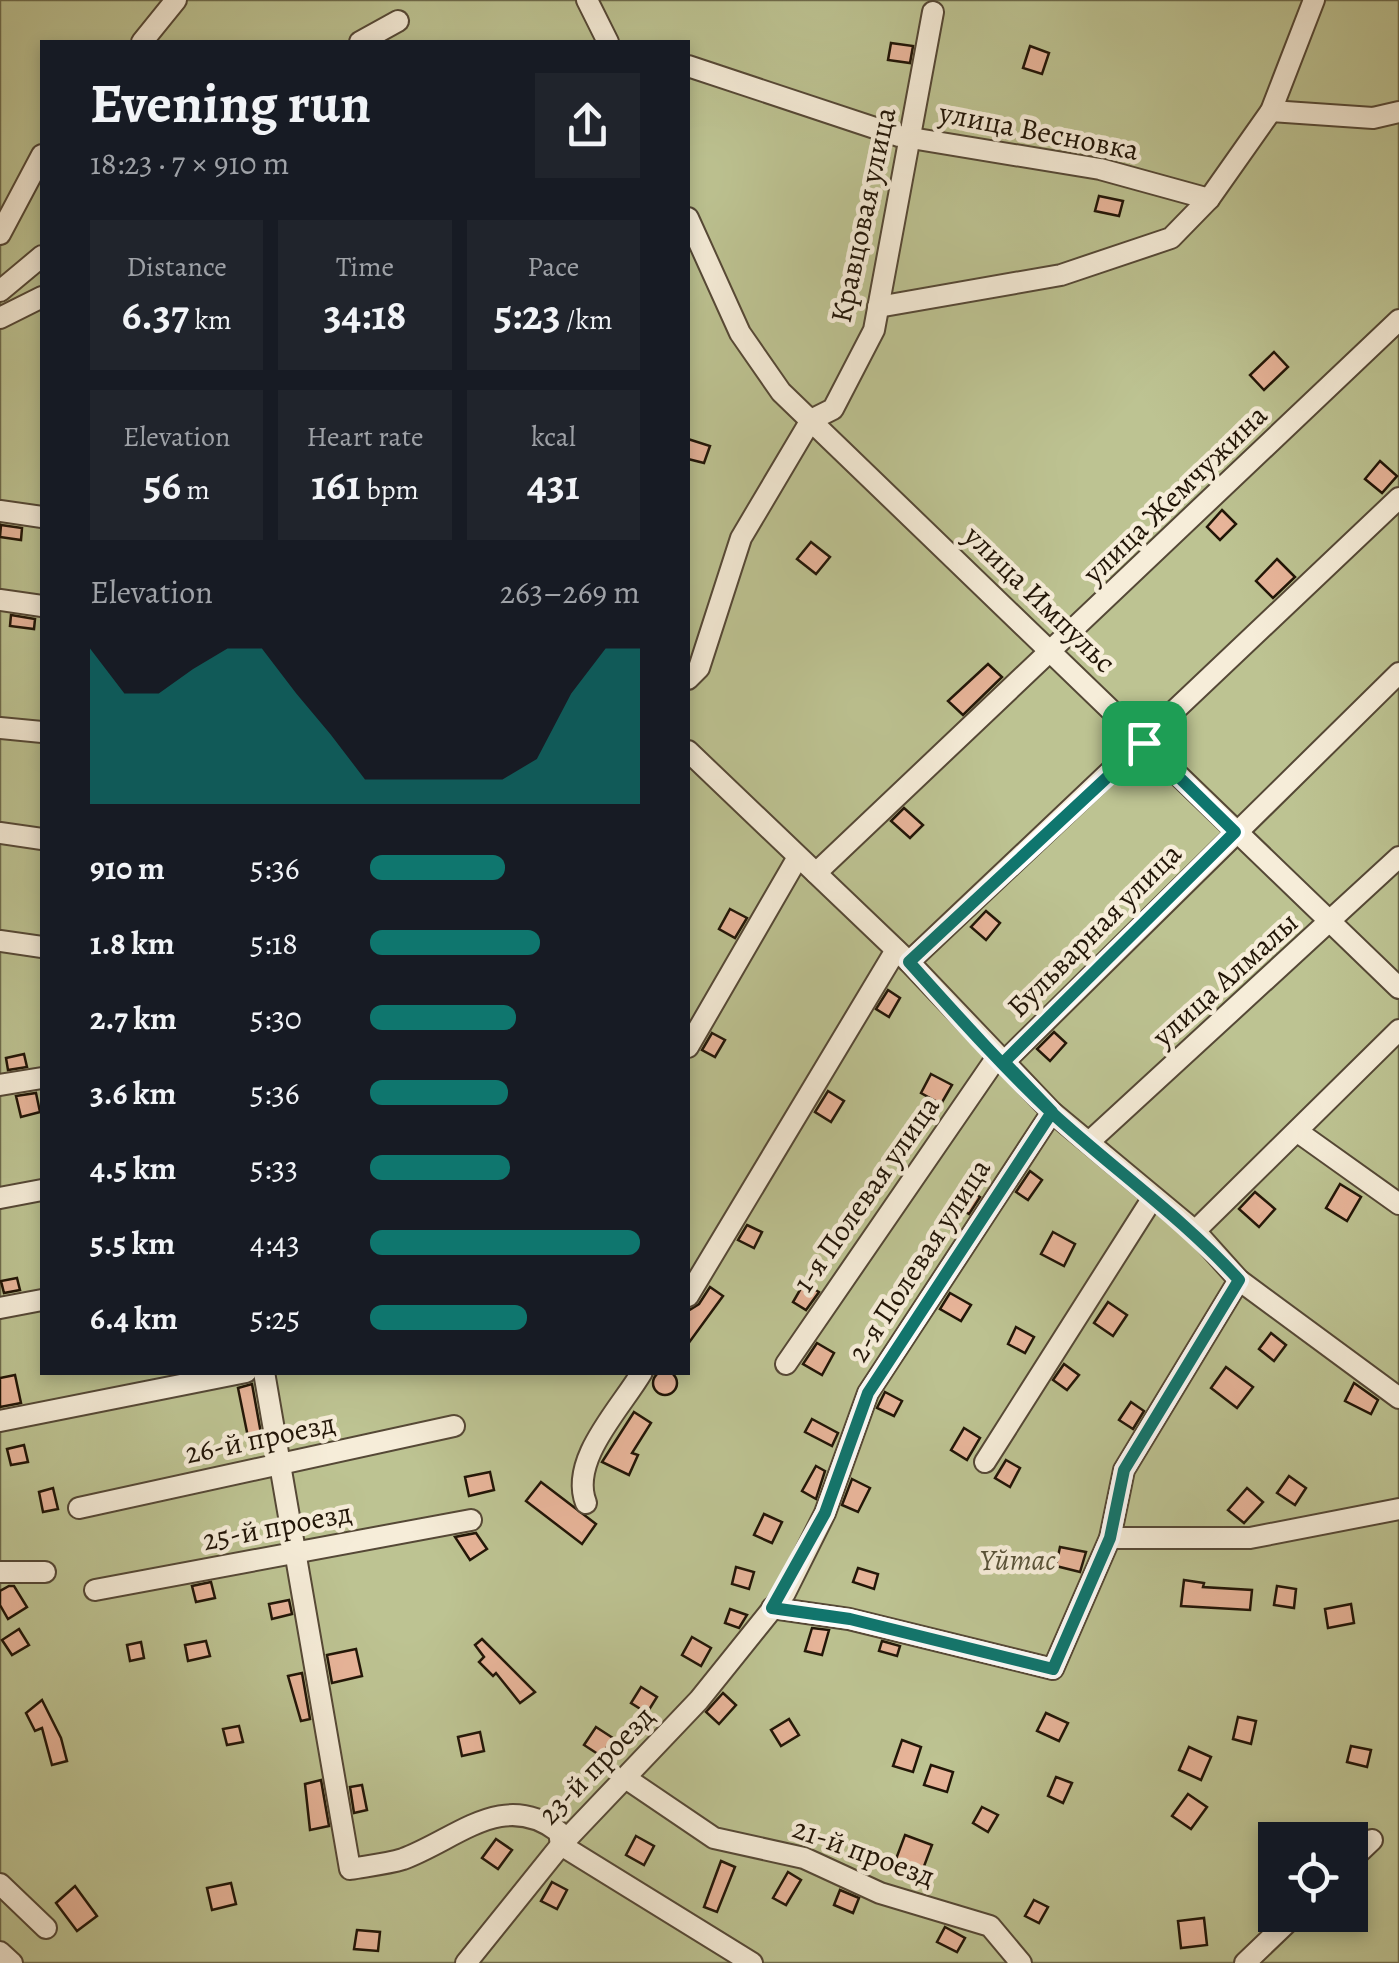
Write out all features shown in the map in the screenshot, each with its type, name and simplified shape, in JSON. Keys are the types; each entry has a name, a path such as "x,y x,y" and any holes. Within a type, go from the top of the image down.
{"street":[{"path":"144,40 176,0"},
{"path":"586,0 609,40"},
{"path":"878,307 1062,274 1170,238 1209,200 1271,111 1314,0"},
{"name":"Кравцовая улица","path":"690,677 698,668 741,538 810,420 833,408 874,330 933,12"},
{"path":"364,40 398,21"},
{"name":"улица Весновка","path":"690,67 910,138 1100,169 1209,200"},
{"path":"1271,111 1372,118 1399,112"},
{"path":"0,234 40,158"},
{"name":"улица Импульс","path":"690,222 740,333 782,392 1399,988"},
{"path":"0,291 40,258"},
{"path":"0,318 40,299"},
{"name":"улица Жемчужина","path":"816,873 1399,320"},
{"path":"693,1274 902,956 1144,743 1399,498"},
{"path":"0,511 40,516"},
{"path":"0,600 40,606"},
{"name":"Бульварная улица","path":"1000,1060 1399,673"},
{"path":"0,728 40,732"},
{"path":"690,753 902,956 1052,1112 1195,1231 1239,1280 1399,1398"},
{"path":"0,833 40,840"},
{"path":"690,1044 798,857"},
{"name":"улица Алмалы","path":"1089,1142 1399,857"},
{"path":"0,941 40,947"},
{"path":"1195,1231 1399,1030"},
{"name":"1-я Полевая улица","path":"786,1364 1000,1060"},
{"path":"0,1085 40,1078"},
{"name":"2-я Полевая улица","path":"772,1608 825,1513 868,1393 1052,1112"},
{"path":"1298,1132 1399,1204"},
{"path":"0,1198 40,1190"},
{"path":"985,1462 1152,1199"},
{"path":"772,1608 850,1619 1053,1669 1110,1538 1124,1470 1239,1280"},
{"path":"0,1308 40,1300"},
{"path":"0,1421 231,1375"},
{"path":"264,1375 350,1869 402,1859 484,1818 505,1814 544,1820 559,1832 560,1845 752,1963"},
{"path":"586,1504 583,1474 601,1434 640,1375"},
{"name":"26-й проезд","path":"79,1508 454,1426"},
{"path":"1110,1538 1250,1538 1399,1509"},
{"name":"25-й проезд","path":"95,1590 471,1520"},
{"path":"0,1572 45,1572"},
{"name":"23-й проезд","path":"466,1963 560,1845 626,1779 772,1608"},
{"name":"21-й проезд","path":"626,1779 714,1838 804,1858 880,1892 990,1926 1022,1963"},
{"path":"1368,1844 1372,1840"},
{"path":"0,1884 46,1928"},
{"path":"1246,1963 1278,1932"},
{"path":"0,1952 12,1963"}],"green space":[{"name":"Үйтас","path":"0,0 1399,0 1399,1963 0,1963"}],"building":[{"path":"891,43 913,46 910,63 888,60"},
{"path":"1030,46 1049,53 1042,74 1023,68"},
{"path":"1099,196 1123,201 1119,216 1095,211"},
{"path":"1274,352 1288,367 1264,390 1250,375"},
{"path":"690,440 710,446 704,463 690,460"},
{"path":"1380,461 1397,476 1382,493 1365,479"},
{"path":"1222,510 1236,524 1220,540 1207,527"},
{"path":"1,525 22,528 21,540 0,537"},
{"path":"811,542 830,557 816,574 797,559"},
{"path":"1277,559 1295,577 1273,598 1256,581"},
{"path":"11,615 35,619 34,629 10,626"},
{"path":"988,664 1002,677 963,715 948,701"},
{"path":"904,808 923,825 910,838 891,821"},
{"path":"730,909 747,918 735,938 719,929"},
{"path":"986,911 1000,923 986,940 971,927"},
{"path":"888,990 900,998 889,1017 876,1009"},
{"path":"1054,1032 1066,1043 1050,1061 1037,1049"},
{"path":"712,1033 725,1040 715,1057 702,1050"},
{"path":"24,1054 27,1067 8,1070 6,1058"},
{"path":"931,1074 952,1085 941,1104 921,1093"},
{"path":"828,1091 844,1101 831,1122 815,1112"},
{"path":"36,1093 40,1112 21,1117 16,1096"},
{"path":"1030,1171 1042,1180 1028,1200 1016,1192"},
{"path":"1340,1184 1361,1197 1347,1221 1326,1208"},
{"path":"963,1186 980,1197 969,1214 952,1203"},
{"path":"1255,1192 1275,1209 1259,1227 1239,1209"},
{"path":"747,1225 762,1232 754,1248 738,1240"},
{"path":"1053,1232 1075,1244 1064,1266 1041,1254"},
{"path":"17,1278 20,1290 4,1293 1,1281"},
{"path":"804,1283 819,1292 806,1310 793,1302"},
{"path":"710,1287 723,1296 690,1341 690,1310"},
{"path":"950,1293 971,1305 961,1321 940,1309"},
{"path":"1108,1302 1127,1315 1113,1336 1094,1323"},
{"path":"1016,1327 1034,1337 1025,1353 1008,1344"},
{"path":"1271,1333 1286,1345 1274,1361 1259,1349"},
{"path":"817,1343 834,1353 822,1375 803,1364"},
{"path":"1064,1364 1079,1375 1067,1390 1053,1380"},
{"path":"1226,1367 1253,1387 1237,1408 1211,1388"},
{"path":"15,1375 21,1403 0,1407 0,1378"},
{"path":"657,1375 673,1375 676,1387 669,1394 661,1394 654,1387"},
{"path":"1354,1383 1378,1400 1371,1414 1345,1401"},
{"path":"252,1384 262,1439 249,1442 238,1388"},
{"path":"885,1392 902,1401 894,1416 877,1408"},
{"path":"1131,1402 1144,1411 1133,1429 1119,1420"},
{"path":"634,1412 651,1423 632,1453 638,1455 629,1475 602,1462"},
{"path":"812,1419 838,1433 832,1446 805,1432"},
{"path":"964,1428 980,1438 967,1460 951,1450"},
{"path":"24,1445 28,1462 11,1465 7,1449"},
{"path":"1006,1460 1020,1468 1010,1487 995,1478"},
{"path":"816,1466 825,1471 816,1499 802,1491"},
{"path":"490,1472 494,1490 469,1496 465,1477"},
{"path":"1289,1476 1306,1488 1295,1505 1277,1493"},
{"path":"852,1479 870,1488 858,1512 842,1505"},
{"path":"541,1482 596,1524 582,1544 526,1501"},
{"path":"53,1488 58,1509 43,1512 39,1492"},
{"path":"1247,1488 1263,1502 1244,1523 1228,1510"},
{"path":"764,1514 782,1522 772,1543 754,1535"},
{"path":"476,1533 487,1549 470,1560 455,1537"},
{"path":"1060,1547 1086,1552 1080,1572 1056,1566"},
{"path":"736,1567 754,1572 749,1589 732,1584"},
{"path":"858,1568 878,1574 874,1589 853,1582"},
{"path":"1184,1580 1204,1583 1203,1587 1252,1590 1250,1610 1181,1606"},
{"path":"211,1582 215,1598 196,1602 192,1586"},
{"path":"14,1586 27,1607 8,1619 0,1605 0,1591"},
{"path":"1277,1586 1296,1589 1294,1608 1274,1605"},
{"path":"289,1600 292,1614 272,1619 269,1604"},
{"path":"1351,1604 1354,1623 1328,1628 1325,1609"},
{"path":"730,1609 747,1615 739,1628 725,1623"},
{"path":"812,1628 829,1630 822,1655 805,1651"},
{"path":"19,1629 29,1645 12,1655 2,1640"},
{"path":"692,1637 711,1648 701,1666 682,1655"},
{"path":"482,1639 535,1692 520,1703 496,1673 493,1676 479,1662 484,1657 475,1645"},
{"path":"206,1641 210,1656 188,1661 185,1645"},
{"path":"882,1641 900,1646 897,1656 879,1651"},
{"path":"141,1642 144,1658 130,1661 127,1645"},
{"path":"356,1649 362,1676 332,1683 327,1655"},
{"path":"302,1673 310,1719 301,1721 288,1676"},
{"path":"641,1687 657,1697 647,1713 631,1703"},
{"path":"723,1693 736,1705 719,1724 706,1712"},
{"path":"42,1700 61,1738 67,1761 52,1765 42,1728 35,1731 26,1713"},
{"path":"1046,1713 1068,1723 1059,1741 1037,1731"},
{"path":"1238,1717 1256,1721 1251,1744 1233,1739"},
{"path":"789,1719 799,1735 781,1746 771,1730"},
{"path":"239,1726 243,1742 227,1745 223,1729"},
{"path":"596,1727 613,1738 601,1756 584,1745"},
{"path":"480,1732 484,1751 462,1756 458,1737"},
{"path":"902,1740 921,1747 913,1772 893,1766"},
{"path":"1351,1746 1371,1750 1367,1767 1347,1762"},
{"path":"1189,1747 1211,1757 1201,1780 1179,1770"},
{"path":"931,1765 953,1772 947,1792 924,1785"},
{"path":"1056,1777 1072,1783 1063,1803 1048,1796"},
{"path":"321,1780 329,1826 310,1830 305,1784"},
{"path":"362,1785 367,1810 354,1813 350,1787"},
{"path":"1188,1794 1207,1807 1191,1829 1172,1816"},
{"path":"982,1807 998,1815 988,1832 973,1823"},
{"path":"905,1835 932,1845 923,1869 896,1859"},
{"path":"636,1836 654,1846 644,1865 626,1855"},
{"path":"496,1839 512,1850 498,1869 482,1858"},
{"path":"721,1861 735,1867 717,1912 704,1907"},
{"path":"788,1872 801,1880 786,1905 773,1898"},
{"path":"552,1882 567,1890 557,1909 541,1901"},
{"path":"231,1883 236,1904 212,1910 207,1888"},
{"path":"75,1886 97,1916 77,1931 56,1903"},
{"path":"840,1890 859,1898 853,1913 834,1905"},
{"path":"1034,1900 1048,1907 1039,1923 1025,1916"},
{"path":"1204,1918 1207,1945 1181,1948 1178,1921"},
{"path":"945,1927 965,1938 957,1952 937,1942"},
{"path":"357,1930 380,1932 378,1951 354,1949"}],"route":[{"path":"1144,743 909,962 997,1058 1052,1112 1195,1231 1239,1280 1124,1470 1110,1538 1053,1669 850,1619 772,1608 785,1593 825,1513 868,1393 1052,1112 1004,1062 1235,832 1144,743"}]}
